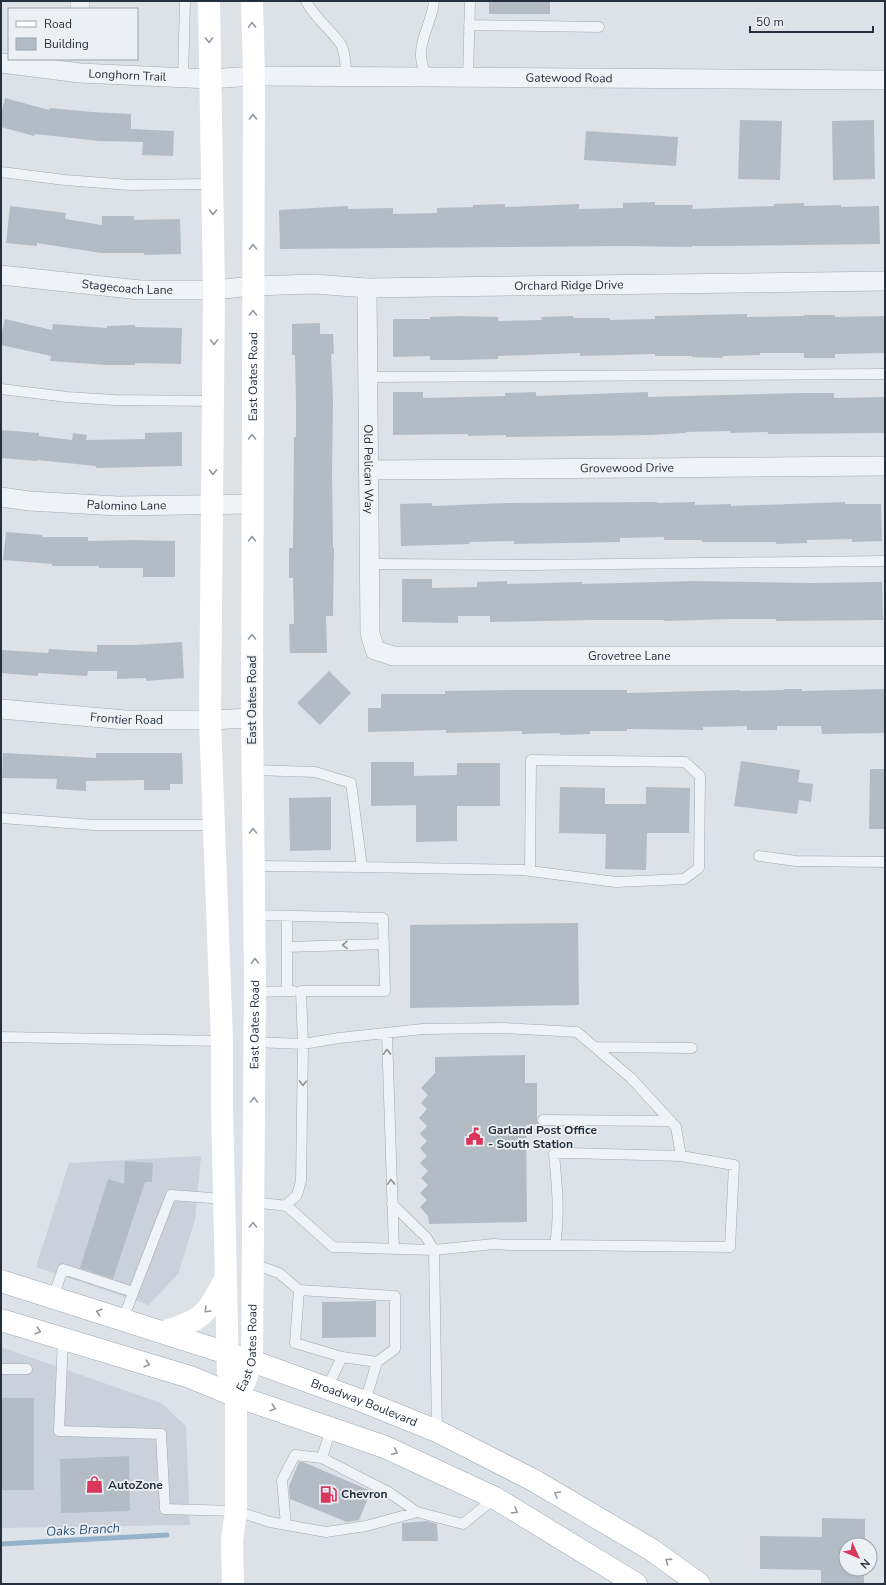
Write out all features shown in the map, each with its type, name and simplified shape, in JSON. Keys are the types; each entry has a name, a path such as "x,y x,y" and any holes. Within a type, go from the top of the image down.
{"main road":[{"name":"East Oates Road","path":"209,1 214,290 210,720 222,1041 228,1372 236,1396 236,1510 232,1540 233,1584"},
{"name":"East Oates Road","path":"236,1396 245,1381 252,1361 255,992 252,770 254,76 252,1"},
{"path":"222,1041 254,1042"},
{"path":"163,1332 192,1322 200,1317 212,1304 226,1276"},
{"name":"Broadway Boulevard","path":"1,1281 252,1361 366,1402 437,1431 540,1484 652,1550 699,1584"},
{"path":"1,1320 190,1377 236,1396 385,1447 495,1498 623,1581"}],"street":[{"name":"Longhorn Trail","path":"1,63 80,66 182,78 210,79 254,76"},
{"name":"Gatewood Road","path":"254,76 885,80"},
{"name":"Stagecoach Lane","path":"1,275 140,290 214,290 253,286"},
{"name":"Orchard Ridge Drive","path":"253,286 314,284 367,288 885,281"},
{"name":"Old Pelican Way","path":"367,288 366,377 370,633 375,650"},
{"name":"Grovewood Drive","path":"368,470 885,466"},
{"name":"Palomino Lane","path":"1,497 29,501 118,506 234,503 252,504"},
{"name":"Grovetree Lane","path":"375,650 393,656 885,656"},
{"name":"Frontier Road","path":"1,710 126,720 210,720 252,718"}],"lane":[{"path":"182,78 185,1"},
{"path":"306,1 310,10 341,43 344,52 347,77"},
{"path":"427,77 420,52 434,9 434,1"},
{"path":"468,77 470,1"},
{"path":"470,25 599,27"},
{"path":"1,172 65,180 130,185 212,184"},
{"path":"366,377 885,374"},
{"path":"1,389 68,397 114,400 214,401"},
{"path":"370,564 530,565 885,561"},
{"path":"253,866 530,871 616,882 684,879 699,868 700,776 685,762 532,760 530,871"},
{"path":"252,770 315,772 351,783 362,867"},
{"path":"1,818 94,825 214,825"},
{"path":"759,856 796,861 885,862"},
{"path":"254,915 383,918 385,991 255,992"},
{"path":"286,916 287,991"},
{"path":"287,947 384,944"},
{"path":"285,1206 297,1195 302,1181 303,1044 301,991"},
{"path":"254,1042 303,1044 339,1038 423,1029 503,1028 577,1032 631,1078 671,1121 676,1127 681,1156"},
{"path":"386,1034 394,1249"},
{"path":"1,1037 222,1041"},
{"path":"594,1047 692,1048"},
{"path":"543,1120 671,1121"},
{"path":"253,1202 285,1206 333,1247 434,1250 494,1244 512,1245 730,1247 734,1165 681,1156 567,1153 554,1154 558,1197 555,1245"},
{"path":"123,1319 171,1196 225,1199"},
{"path":"392,1204 426,1237 434,1250 437,1431"},
{"path":"252,1264 279,1273 300,1290 395,1296 395,1349 377,1362 366,1402"},
{"path":"53,1297 63,1269 134,1292"},
{"path":"300,1290 294,1343 342,1357 377,1362"},
{"path":"63,1339 59,1431 161,1434 165,1509 236,1510 270,1522 326,1532 366,1526 417,1512"},
{"path":"327,1388 342,1357"},
{"path":"1,1369 27,1369"},
{"path":"322,1458 331,1428"},
{"path":"286,1525 282,1480 295,1455 322,1458 390,1493 417,1512 463,1524 495,1498"}],"shaded area":[{"path":"201,1156 195,1220 178,1274 149,1305 36,1267 69,1163"},
{"path":"1,1347 161,1403 186,1426 190,1525 1,1528"}],"building":[{"path":"489,1 550,1 550,14 489,14"},
{"path":"5,98 49,110 50,108 131,114 131,129 174,131 173,156 142,155 143,142 99,141 35,134 34,136 1,127 1,115"},
{"path":"740,120 782,121 780,180 738,179"},
{"path":"874,120 875,179 833,180 832,121"},
{"path":"586,131 678,137 676,166 584,160"},
{"path":"655,202 655,205 693,205 692,209 774,206 774,204 804,203 804,206 879,206 880,244 692,247 624,246 280,249 279,210 348,206 348,209 393,208 393,214 437,213 437,208 473,207 473,205 505,204 505,207 579,204 579,209 623,208 623,203"},
{"path":"10,206 66,213 65,219 102,225 102,216 134,216 134,220 180,219 181,254 144,255 144,253 101,253 37,243 37,246 6,243"},
{"path":"747,314 747,317 804,315 835,315 835,317 885,316 885,353 835,354 835,358 804,358 804,353 760,353 760,355 723,356 722,358 655,356 655,354 580,356 580,353 498,356 498,359 461,360 430,360 430,356 393,357 393,319 430,319 430,317 460,316 498,317 498,321 542,320 541,317 573,316 573,318 610,318 610,320 655,319 655,316"},
{"path":"5,319 52,330 53,324 107,328 107,326 135,325 135,327 182,328 181,364 135,363 135,365 107,365 50,361 51,356 1,345 1,335"},
{"path":"320,323 320,334 333,334 334,354 331,354 333,399 333,616 326,616 327,653 290,653 289,624 294,624 293,578 289,578 289,548 293,548 294,437 296,437 295,355 292,355 292,324"},
{"path":"393,392 423,392 423,398 505,396 505,393 536,392 536,396 648,392 648,397 834,393 834,398 885,397 885,433 768,434 768,432 730,433 730,431 649,435 506,437 506,435 468,436 468,434 393,435"},
{"path":"1,430 39,433 39,436 72,440 73,433 87,435 86,440 145,439 145,433 182,432 182,466 96,468 96,466 1,458"},
{"path":"695,502 695,505 731,504 731,506 845,502 845,504 881,504 882,541 852,542 852,539 807,540 807,543 776,544 776,542 702,542 702,540 664,540 664,537 620,538 620,542 514,544 514,541 401,546 400,504 432,503 432,506 507,503"},
{"path":"6,532 42,535 42,537 88,537 88,541 175,541 175,577 143,577 143,568 52,566 52,564 3,560"},
{"path":"402,579 432,579 432,588 477,587 477,582 507,581 507,584 695,581 814,583 882,582 883,620 776,621 776,619 732,619 490,622 490,616 458,616 458,623 402,622"},
{"path":"182,642 184,678 146,681 146,678 117,679 117,671 88,671 87,676 38,673 38,676 1,673 2,650 48,653 49,649 97,652 97,645 135,645"},
{"path":"329,671 351,693 320,725 297,703"},
{"path":"802,689 802,691 885,689 885,733 822,734 821,726 777,726 777,730 747,730 747,726 703,727 703,730 627,729 627,731 590,731 590,734 560,735 560,733 522,734 522,731 446,733 446,730 368,732 368,708 381,708 381,694 445,694 445,691 515,690 627,690 627,693"},
{"path":"3,753 96,758 96,753 182,753 183,784 170,784 170,790 144,790 144,780 86,781 86,791 56,789 57,779 2,778"},
{"path":"741,761 800,770 798,782 813,784 811,802 799,800 797,814 734,806"},
{"path":"371,762 414,762 414,776 457,775 457,763 500,763 500,806 457,806 457,841 416,842 416,805 371,806"},
{"path":"870,769 885,769 885,829 869,829"},
{"path":"560,787 605,788 605,804 646,804 646,787 690,788 689,833 647,833 646,870 605,869 606,834 559,833"},
{"path":"331,797 331,850 290,851 289,798"},
{"path":"578,923 579,1005 410,1008 410,925"},
{"name":"Garland Post Office - South Station","path":"525,1055 525,1083 537,1083 538,1124 526,1125 527,1222 429,1224 428,1216 420,1207 427,1200 420,1193 428,1185 421,1178 428,1171 420,1163 427,1156 420,1148 427,1141 420,1134 427,1126 419,1118 427,1109 421,1103 428,1095 421,1088 435,1073 435,1057"},
{"path":"125,1161 153,1163 152,1182 145,1182 113,1279 80,1268 108,1179 124,1184"},
{"path":"376,1301 376,1337 322,1338 322,1302"},
{"path":"1,1398 34,1398 34,1490 1,1490"},
{"name":"AutoZone","path":"129,1456 130,1511 61,1513 60,1459"},
{"name":"Chevron","path":"299,1462 303,1462 371,1491 359,1520 347,1522 290,1499 289,1486"},
{"path":"822,1518 865,1519 865,1537 838,1537 838,1577 864,1577 864,1584 821,1584 821,1570 760,1569 760,1536 822,1537"},
{"path":"427,1521 437,1524 438,1541 402,1541 402,1523"}],"waterway":[{"name":"Oaks Branch","path":"1,1544 167,1535"}],"place":[{"name":"Garland Post Office - South Station","path":"475,1137"},
{"name":"AutoZone","path":"95,1485"},
{"name":"Chevron","path":"328,1494"}]}
